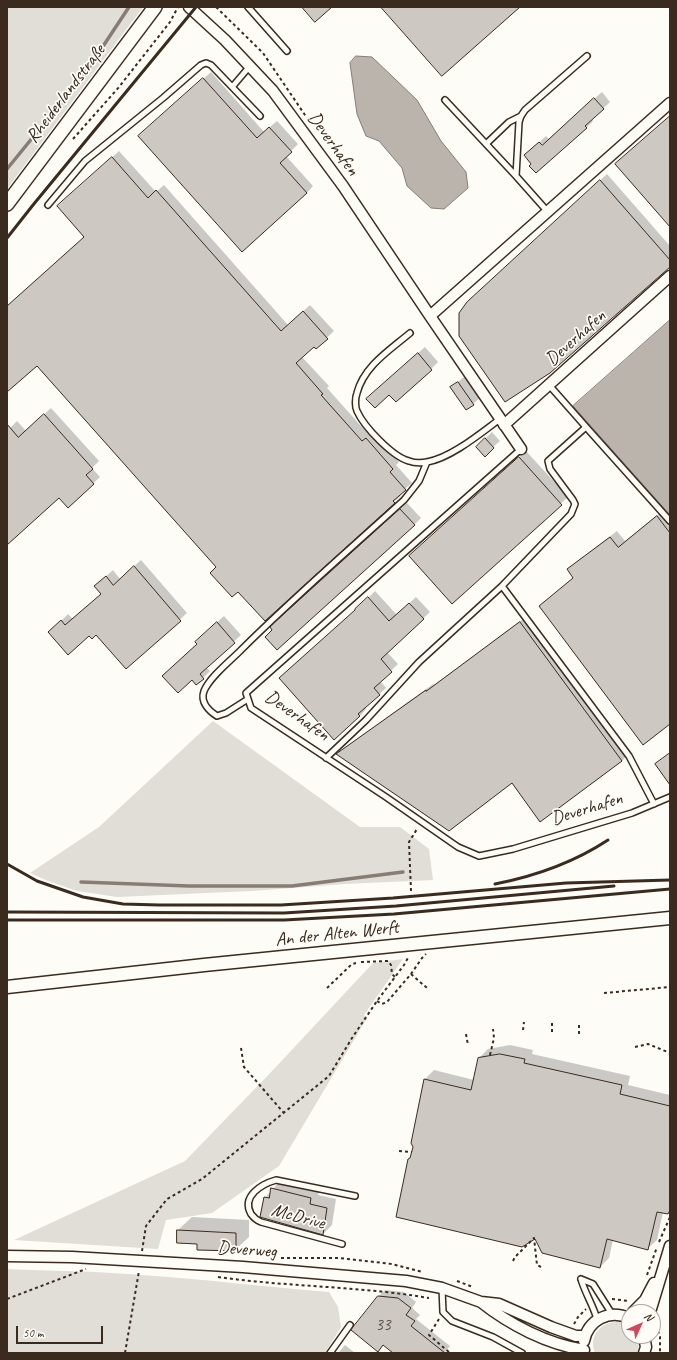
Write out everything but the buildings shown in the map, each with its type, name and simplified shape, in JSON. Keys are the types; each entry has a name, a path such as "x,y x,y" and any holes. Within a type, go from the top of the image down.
{"main road":[{"name":"Rheiderlandstraße","path":"7,204 155,7"}],"street":[{"name":"Deverhafen","path":"189,7 225,40 273,90 343,186 521,449"},
{"path":"430,316 670,103"},
{"name":"Deverhafen","path":"502,422 549,385 670,276"},
{"name":"An der Alten Werft","path":"7,987 204,965 670,918"},
{"path":"652,1304 670,1246"},
{"name":"Deverweg","path":"7,1256 140,1260 335,1274 406,1281 442,1288 481,1302 499,1304 557,1330 576,1336 585,1336"},
{"path":"641,1304 645,1300 664,1262"},
{"name":"Deverweg","path":"481,1302 494,1312 550,1342 584,1352"},
{"path":"584,1352 585,1336 597,1320 612,1314 621,1315"}],"lane":[{"path":"248,7 287,51"},
{"path":"516,176 519,122 521,116 525,110 587,56"},
{"path":"48,205 85,161 201,65 206,63 211,65 233,86 260,116"},
{"path":"233,86 250,66"},
{"path":"445,100 548,212"},
{"path":"486,144 509,122 521,116"},
{"path":"410,333 368,370 356,395 356,410 363,422 396,455 410,462 427,462 447,455 502,422"},
{"path":"549,385 670,521"},
{"path":"326,758 366,720 419,662 502,586 571,514 575,504 550,469 548,462 550,458 586,427"},
{"name":"Deverhafen","path":"521,449 246,693 251,708 458,847 479,856 513,849 632,813 670,797"},
{"path":"248,699 226,713 217,716 208,710 204,702 203,692 212,679 260,630 404,500 419,481 427,462"},
{"path":"502,586 629,756 654,804"},
{"name":"McDrive","path":"342,1244 257,1220 250,1211 248,1204 250,1197 257,1190 268,1182 276,1180 355,1196"},
{"path":"597,1320 592,1304 585,1293 581,1279 592,1284 612,1314"},
{"path":"442,1288 443,1312 452,1321 493,1337 522,1353"},
{"path":"330,1353 350,1326"}],"path":[{"path":"72,140 119,87 170,22 178,7"},
{"path":"411,891 409,842 421,822"},
{"path":"125,1353 146,1226 167,1199 202,1179 329,1076 352,1038 411,953"},
{"path":"377,1001 382,1004 386,1002 411,974 422,958 429,953"},
{"path":"327,988 352,964 355,963 386,960 391,964 392,974 395,977"},
{"path":"411,974 427,988"},
{"path":"604,994 670,987"},
{"path":"552,1021 552,1032"},
{"path":"523,1030 524,1022"},
{"path":"579,1022 579,1034"},
{"path":"490,1055 494,1038 493,1029"},
{"path":"466,1034 468,1045"},
{"path":"635,1047 648,1044 670,1053"},
{"path":"240,1048 244,1067 283,1112"},
{"path":"399,1151 412,1152"},
{"path":"647,1276 670,1217"},
{"path":"513,1261 515,1257 534,1238 537,1265 541,1267"},
{"path":"7,1300 87,1268"},
{"path":"215,1277 259,1283 400,1293 443,1300"},
{"path":"443,1312 429,1335 450,1353"}],"shaded area":[{"path":"7,7 143,7 7,189"},
{"path":"356,56 372,57 417,100 441,141 466,172 468,188 444,209 431,208 407,186 402,168 379,141 366,136 357,114 350,63"},
{"path":"670,320 670,515 573,406"},
{"path":"213,721 360,827 400,827 429,849 433,880 345,884 252,891 117,897 77,891 30,873 99,827"},
{"path":"403,959 364,1015 367,1018 279,1166 212,1213 166,1220 158,1249 14,1240 185,1161 373,963"},
{"path":"7,1269 124,1274 329,1292 338,1307 341,1327 325,1353 7,1353"},
{"path":"621,1322 621,1344 639,1344 637,1353 595,1353 593,1347 594,1337 599,1329 608,1324"}],"waterway":[{"path":"7,169 86,72 129,7"},
{"path":"81,882 189,886 292,886 403,872"}],"railway":[{"path":"7,238 196,7"},
{"path":"495,884 554,868 608,840"},
{"path":"7,864 37,881 83,897 123,904 159,905 281,905 393,898 566,883 670,880"},
{"path":"7,912 284,913 396,906 614,886"},
{"path":"7,920 284,920 394,914 670,889"}]}
